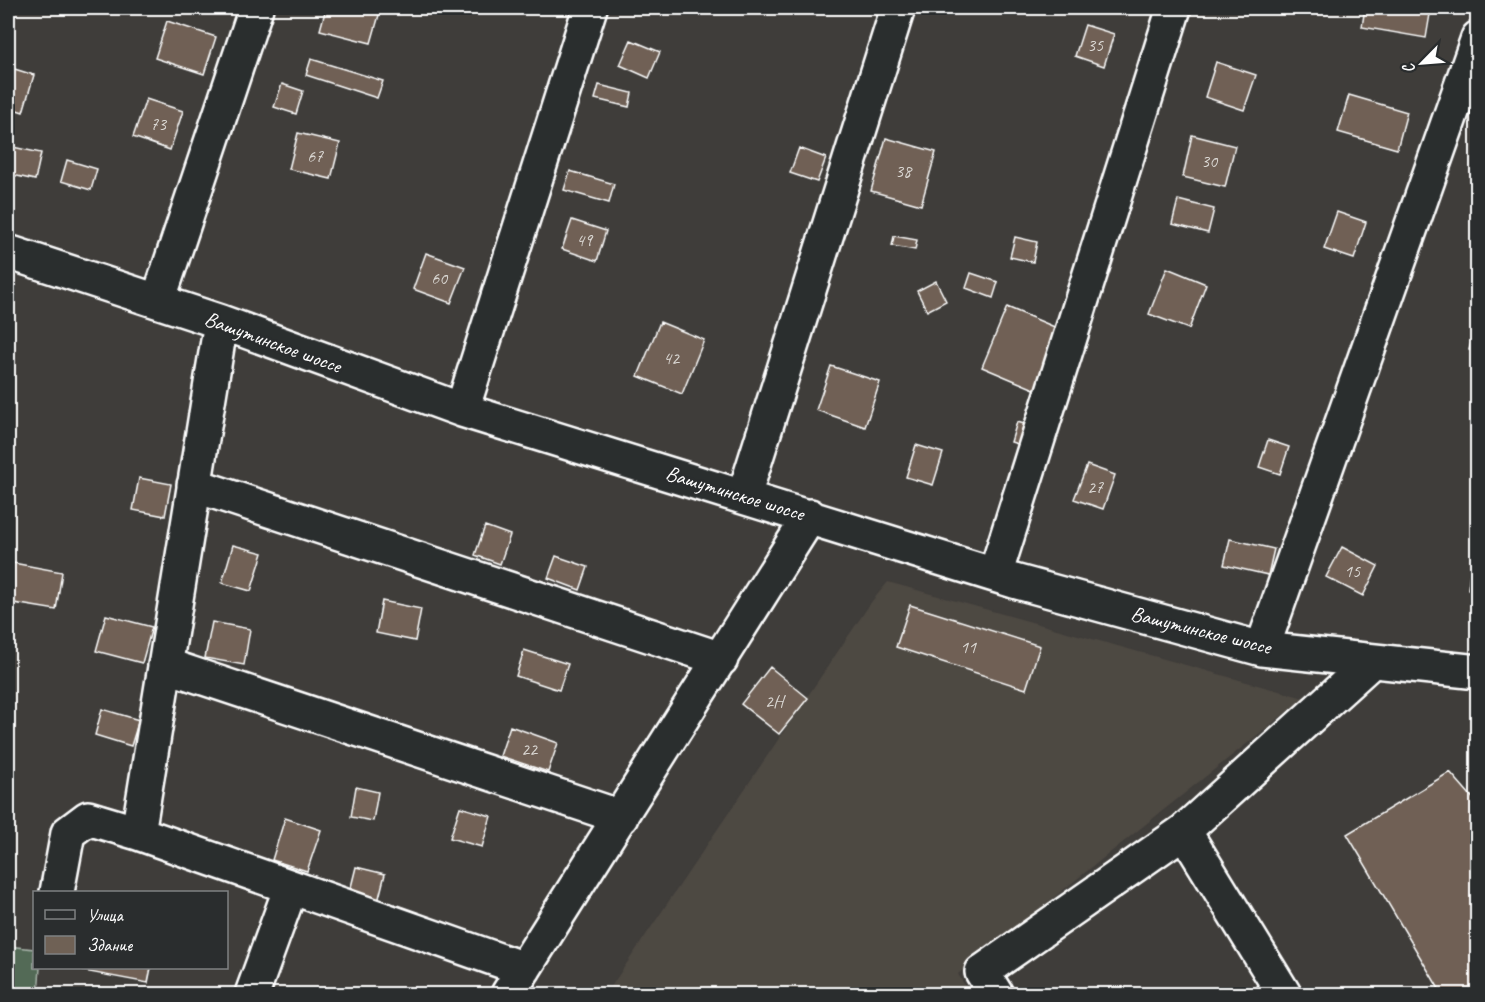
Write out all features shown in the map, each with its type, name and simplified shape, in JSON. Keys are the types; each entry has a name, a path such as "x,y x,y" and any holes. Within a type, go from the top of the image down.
{"street":[{"path":"158,302 256,8"},
{"path":"462,410 590,8"},
{"path":"744,496 898,8"},
{"path":"995,575 1173,8"},
{"path":"1262,648 1478,38"},
{"name":"Вашутинское шоссе","path":"8,252 221,322 462,410 995,575 1262,648 1478,672"},
{"path":"138,833 221,322"},
{"path":"194,485 721,659"},
{"path":"57,891 68,833 88,818 138,833 291,887 516,982 810,516"},
{"path":"996,994 982,972 1184,831 1372,661"},
{"path":"165,665 621,817"},
{"path":"1184,831 1284,994"},
{"path":"252,994 291,887"}],"shaded area":[{"path":"888,582 1304,698 958,974 970,994 606,994 872,601"}],"green space":[{"path":"8,946 33,949 33,969 40,969 38,994 8,994"}],"building":[{"path":"326,8 381,8 371,43 320,30"},
{"path":"1365,8 1431,8 1426,38 1362,27"},
{"path":"167,21 216,37 204,74 155,58"},
{"path":"1085,25 1114,34 1104,66 1075,56"},
{"path":"631,40 660,52 649,78 620,65"},
{"path":"311,59 383,81 377,98 306,75"},
{"path":"1216,62 1256,75 1244,110 1205,97"},
{"path":"8,67 34,75 23,112 8,107"},
{"path":"282,84 303,91 296,114 274,107"},
{"path":"599,85 632,93 629,107 595,99"},
{"path":"1349,95 1407,112 1397,149 1338,132"},
{"path":"146,99 183,111 170,150 133,137"},
{"path":"298,133 340,143 331,179 289,169"},
{"path":"1192,135 1235,146 1225,187 1183,177"},
{"path":"886,138 936,152 921,205 871,191"},
{"path":"8,146 41,153 35,180 8,174"},
{"path":"799,148 826,158 817,182 790,173"},
{"path":"67,160 97,169 91,190 61,181"},
{"path":"570,171 614,184 609,203 564,190"},
{"path":"1178,200 1214,209 1208,233 1172,224"},
{"path":"1337,212 1366,222 1354,259 1324,249"},
{"path":"572,220 606,231 597,261 562,249"},
{"path":"894,236 917,240 915,250 892,246"},
{"path":"1015,237 1037,242 1033,262 1010,257"},
{"path":"426,253 465,267 451,303 413,289"},
{"path":"1167,268 1206,284 1189,329 1149,314"},
{"path":"971,273 998,282 993,298 966,288"},
{"path":"936,281 946,301 927,311 917,291"},
{"path":"1007,307 1064,331 1039,391 982,367"},
{"path":"1478,316 1478,352 1469,350"},
{"path":"660,322 704,340 682,394 638,376"},
{"path":"831,366 880,382 865,427 816,410"},
{"path":"1017,422 1036,427 1031,448 1011,442"},
{"path":"1268,440 1289,447 1280,474 1259,467"},
{"path":"916,445 943,453 933,485 906,477"},
{"path":"1087,465 1115,475 1103,509 1074,499"},
{"path":"139,478 171,484 165,516 133,510"},
{"path":"485,526 510,535 500,564 475,555"},
{"path":"1230,539 1274,549 1268,575 1224,565"},
{"path":"233,545 263,553 251,591 222,583"},
{"path":"1342,547 1378,566 1363,596 1326,577"},
{"path":"556,556 588,567 580,590 548,578"},
{"path":"8,562 62,572 56,610 8,602"},
{"path":"1470,572 1478,574 1478,591 1468,589"},
{"path":"382,601 421,609 415,641 376,633"},
{"path":"910,605 1040,646 1026,689 896,647"},
{"path":"106,615 152,627 142,663 96,651"},
{"path":"212,622 250,629 244,665 205,658"},
{"path":"524,650 568,664 559,690 516,676"},
{"path":"770,667 808,698 779,734 741,704"},
{"path":"102,709 139,720 131,746 95,735"},
{"path":"510,726 558,743 548,772 500,756"},
{"path":"1450,772 1478,804 1478,994 1442,994 1347,834"},
{"path":"356,787 378,792 373,821 351,817"},
{"path":"460,807 491,816 482,847 450,838"},
{"path":"285,818 321,830 307,871 272,860"},
{"path":"356,867 385,874 377,906 348,899"},
{"path":"84,969 151,969 148,983 84,971"}]}
